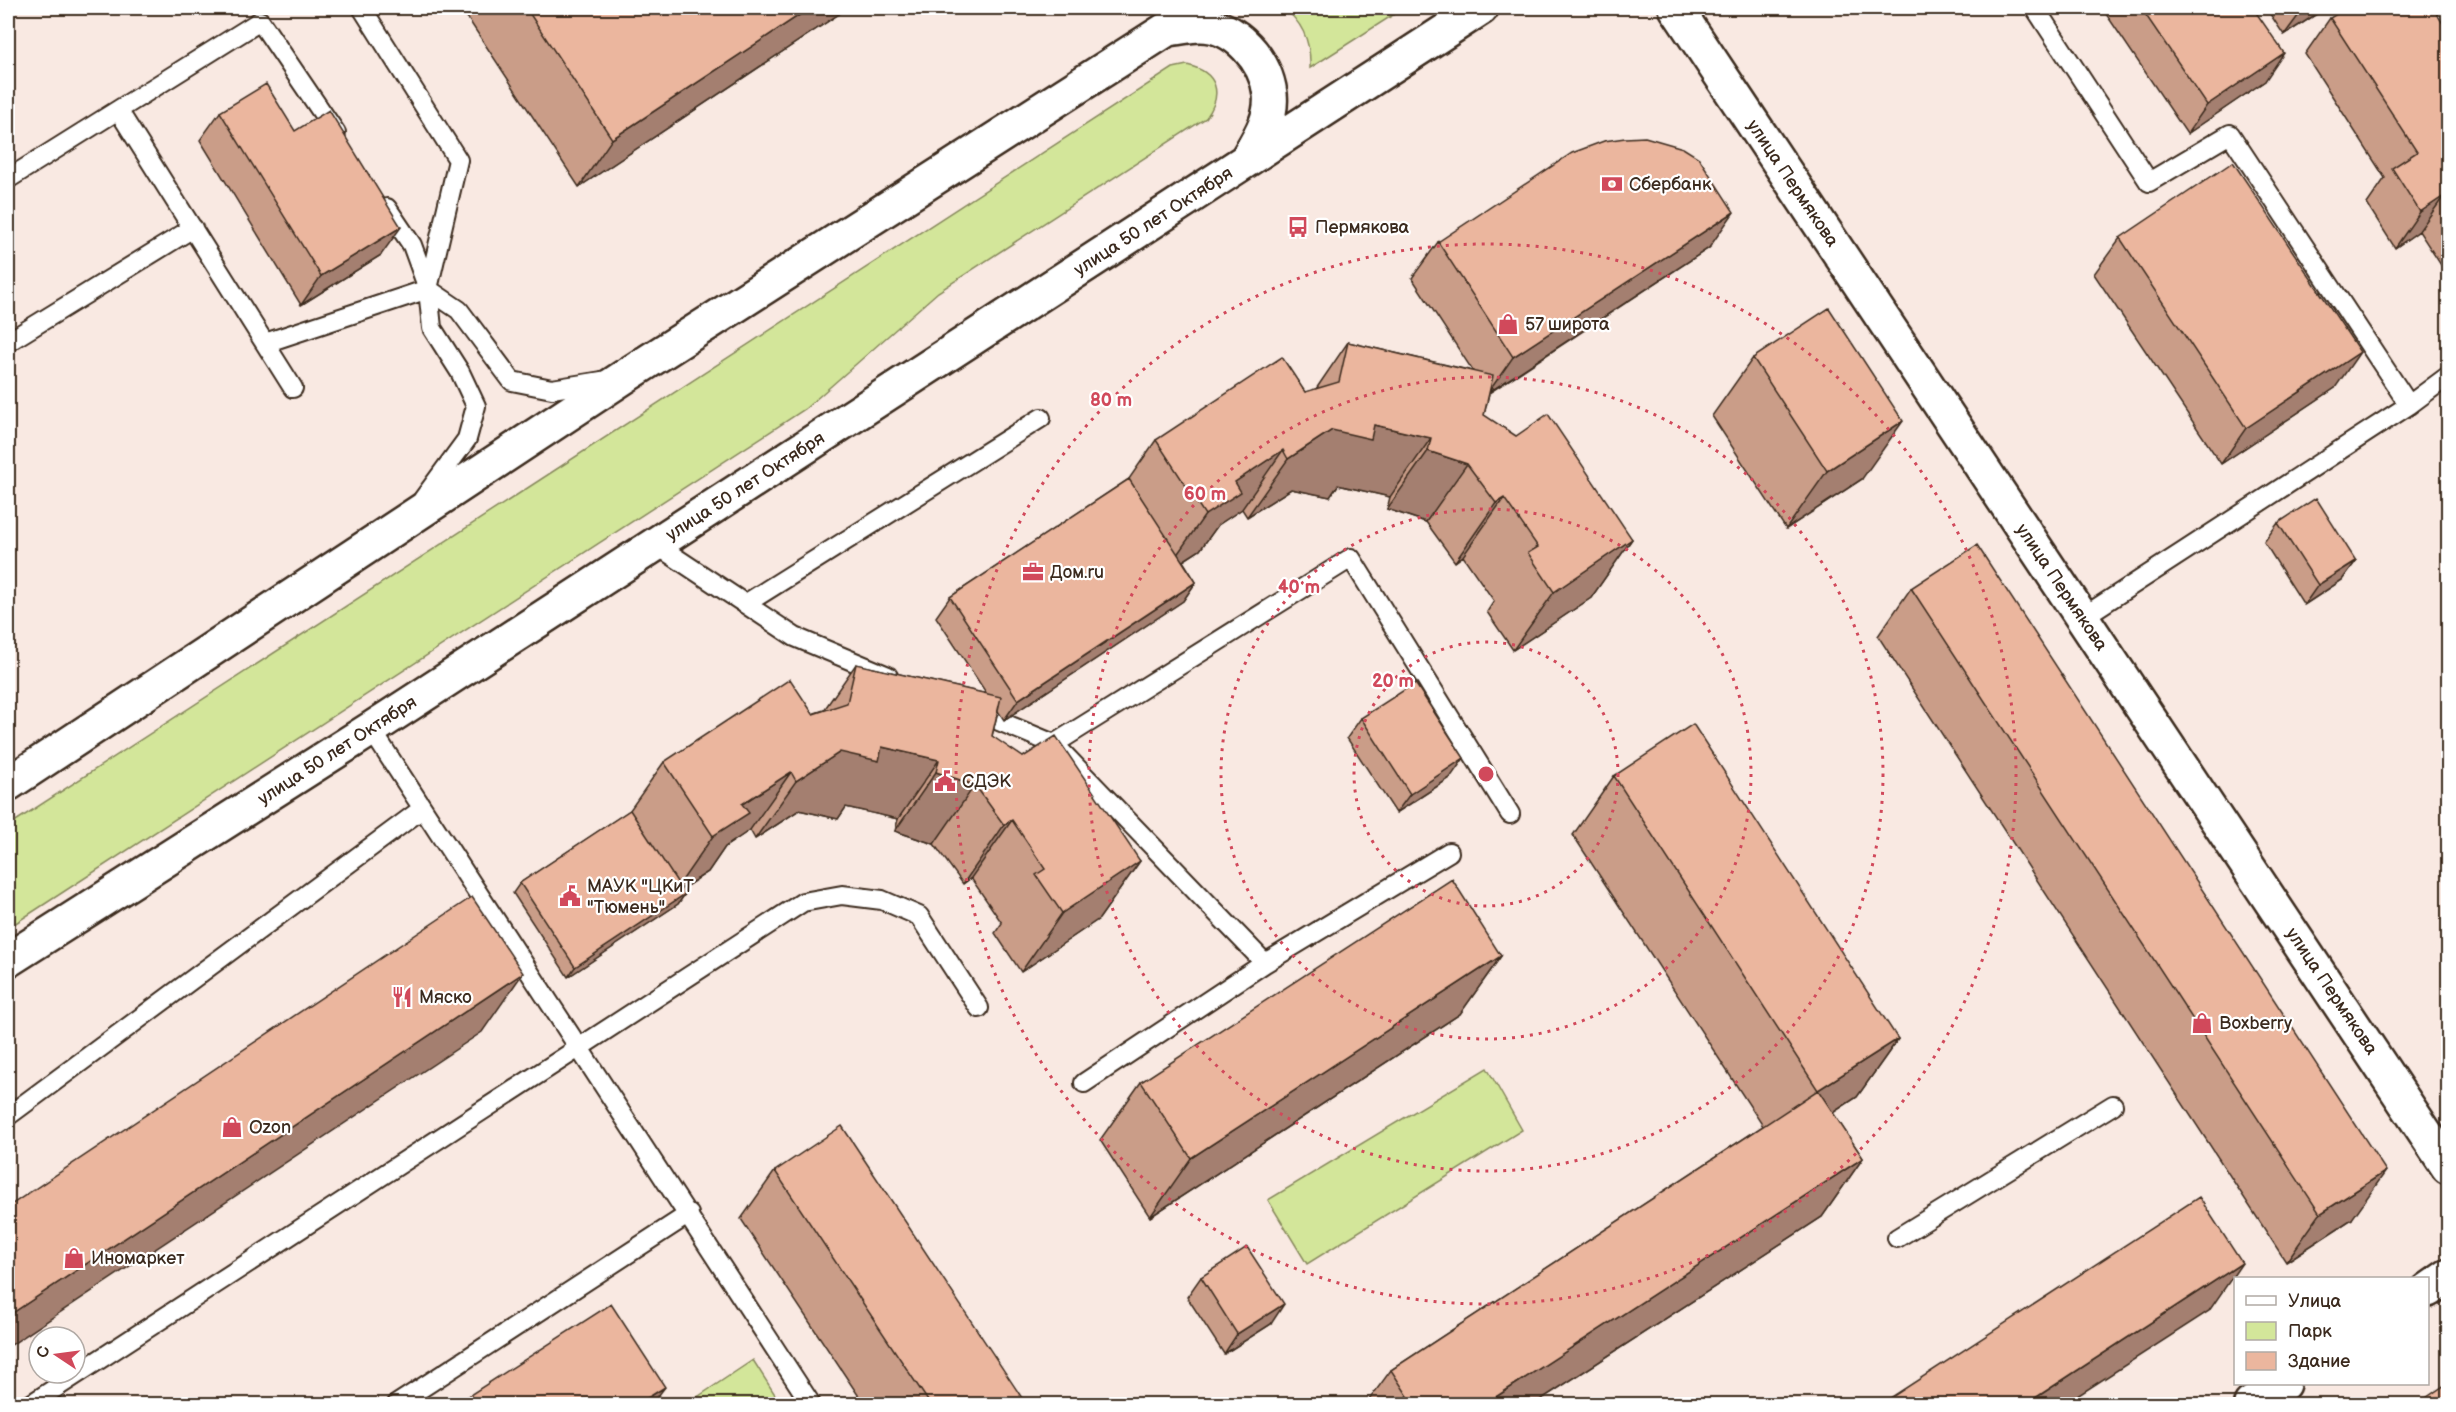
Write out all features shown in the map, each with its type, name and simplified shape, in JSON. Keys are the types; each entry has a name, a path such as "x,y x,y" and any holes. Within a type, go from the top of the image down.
{"main road":[{"path":"8,784 624,377 1200,8"},
{"name":"улица 50 лет Октября","path":"8,960 371,729 1481,8"},
{"name":"улица Пермякова","path":"1676,8 2448,1167"},
{"path":"1168,29 1202,25 1225,32 1236,36 1260,62 1271,96 1264,131 1246,160"},
{"path":"2429,1289 2448,1276"},
{"path":"2251,1404 2280,1385"}],"lane":[{"path":"362,8 458,160 428,289"},
{"path":"2035,8 2149,182 2230,134 2409,405"},
{"path":"2440,8 2448,20"},
{"path":"8,179 260,21 346,148"},
{"path":"118,110 293,388"},
{"path":"379,196 412,245 428,289 432,327 460,372 476,406 467,439 408,519"},
{"path":"8,342 194,228"},
{"path":"265,343 428,289"},
{"path":"428,289 459,310 512,381 552,389 624,377"},
{"path":"2083,617 2409,405 2448,376"},
{"path":"745,604 1041,418"},
{"path":"655,544 795,637 903,682"},
{"path":"1054,744 1351,558 1510,814"},
{"path":"957,704 1054,744 1265,963"},
{"path":"371,729 811,1404"},
{"path":"8,1116 422,809"},
{"path":"1084,1083 1265,963 1449,852"},
{"path":"31,1404 803,902 842,895 882,900 919,915 979,1008"},
{"path":"1897,1238 2113,1105"},
{"path":"397,1404 689,1214"}],"green space":[{"path":"1283,8 1404,8 1310,68 1305,34 1296,20"},
{"path":"1187,65 1205,73 1214,85 1215,100 1206,118 938,292 805,409 8,928 8,826 1173,68"},
{"path":"1487,1068 1522,1130 1307,1264 1268,1200"},
{"path":"753,1360 781,1404 687,1404"}],"building":[{"path":"526,8 810,8 612,139"},
{"path":"2141,8 2253,8 2284,53 2207,105"},
{"path":"2346,8 2433,8 2448,31 2448,202 2444,196 2420,212 2392,168 2417,152 2330,18"},
{"path":"266,84 295,131 329,110 401,227 321,276 220,112"},
{"path":"1645,137 1683,148 1699,158 1734,212 1513,357 1438,242 1572,153 1604,141"},
{"path":"2233,162 2360,352 2246,428 2120,238"},
{"path":"1829,308 1903,421 1827,471 1753,358"},
{"path":"1348,342 1493,376 1484,415 1516,436 1548,414 1632,539 1554,592 1528,553 1538,547 1504,498 1496,503 1467,464 1428,451 1431,438 1374,425 1371,439 1332,430 1288,459 1283,450 1235,482 1241,492 1205,515 1156,440 1282,357 1305,392 1339,382"},
{"path":"1129,479 1196,582 1018,700 950,597"},
{"path":"2316,498 2356,561 2318,585 2278,523"},
{"path":"1977,545 2386,1171 2320,1214 1911,588"},
{"path":"856,664 1001,697 992,736 1023,757 1056,736 1140,861 1062,913 1036,875 1045,869 1012,820 1004,825 975,785 936,772 939,760 882,747 879,761 840,752 796,781 791,772 742,804 749,813 713,836 664,762 790,679 813,714 847,703"},
{"path":"1415,683 1464,758 1410,794 1361,718"},
{"path":"1693,724 1898,1039 1818,1090 1614,776"},
{"path":"630,810 685,894 575,967 520,883"},
{"path":"1452,879 1501,956 1191,1158 1141,1082"},
{"path":"472,897 523,973 8,1316 8,1207"},
{"path":"1818,1090 1863,1158 1485,1404 1413,1404 1391,1370"},
{"path":"842,1126 1026,1404 930,1404 775,1171"},
{"path":"2199,1197 2242,1263 2026,1404 1881,1404"},
{"path":"1247,1247 1284,1304 1237,1334 1201,1277"},
{"path":"611,1304 665,1387 638,1404 456,1404"},
{"path":"2448,1383 2448,1404 2417,1404"}],"place":[{"name":"Сбербанк","path":"1612,184"},
{"name":"Пермякова","path":"1298,227"},
{"name":"57 широта","path":"1508,324"},
{"name":"Дом.ru","path":"1033,572"},
{"name":"СДЭК","path":"945,781"},
{"name":"МАУК \"ЦКиТ \"Тюмень\"","path":"570,896"},
{"name":"Мяско","path":"402,997"},
{"name":"Boxberry","path":"2202,1023"},
{"name":"Ozon","path":"232,1127"},
{"name":"Иномаркет","path":"74,1258"}]}
